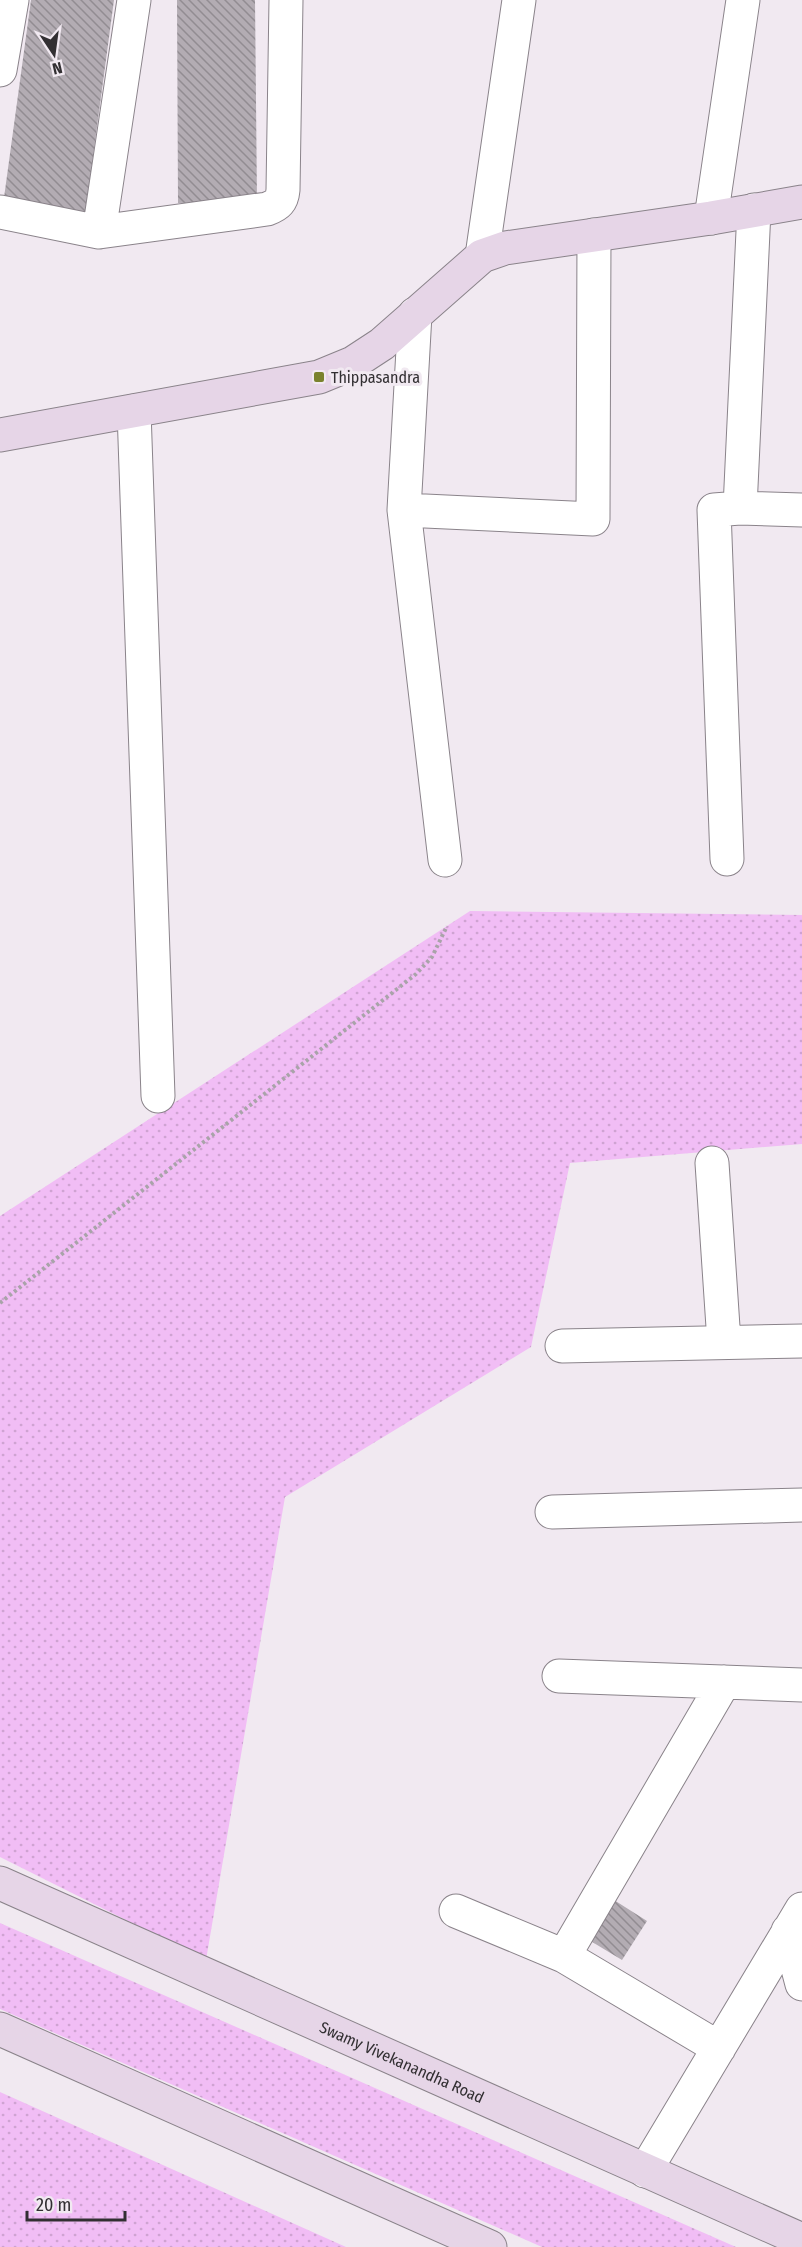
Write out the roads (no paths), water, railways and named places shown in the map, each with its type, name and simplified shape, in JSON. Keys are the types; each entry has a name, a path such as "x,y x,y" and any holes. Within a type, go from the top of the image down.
{"main road":[{"path":"0,435 319,377 353,363 382,344 482,256 505,248 711,218 802,202"},
{"name":"Swamy Vivekanandha Road","path":"0,1883 802,2240"},
{"path":"0,2029 490,2247"}],"street":[{"path":"0,70 12,0"},
{"path":"99,232 134,0"},
{"path":"0,212 99,232 276,205 282,198 286,0"},
{"path":"482,256 519,0"},
{"path":"711,218 743,0"},
{"path":"740,508 754,210"},
{"path":"404,510 593,519 594,235"},
{"path":"415,314 404,510 445,860"},
{"path":"134,411 158,1096"},
{"path":"727,859 714,510 740,508 802,510"},
{"path":"712,1163 724,1342"},
{"path":"562,1346 802,1341"},
{"path":"552,1512 802,1505"},
{"path":"559,1676 802,1685"},
{"path":"564,1956 724,1682"},
{"path":"456,1911 564,1956 719,2048"},
{"path":"645,2171 795,1920"},
{"path":"795,1920 802,1984"}],"place":[{"name":"Thippasandra","path":"319,377"}]}
